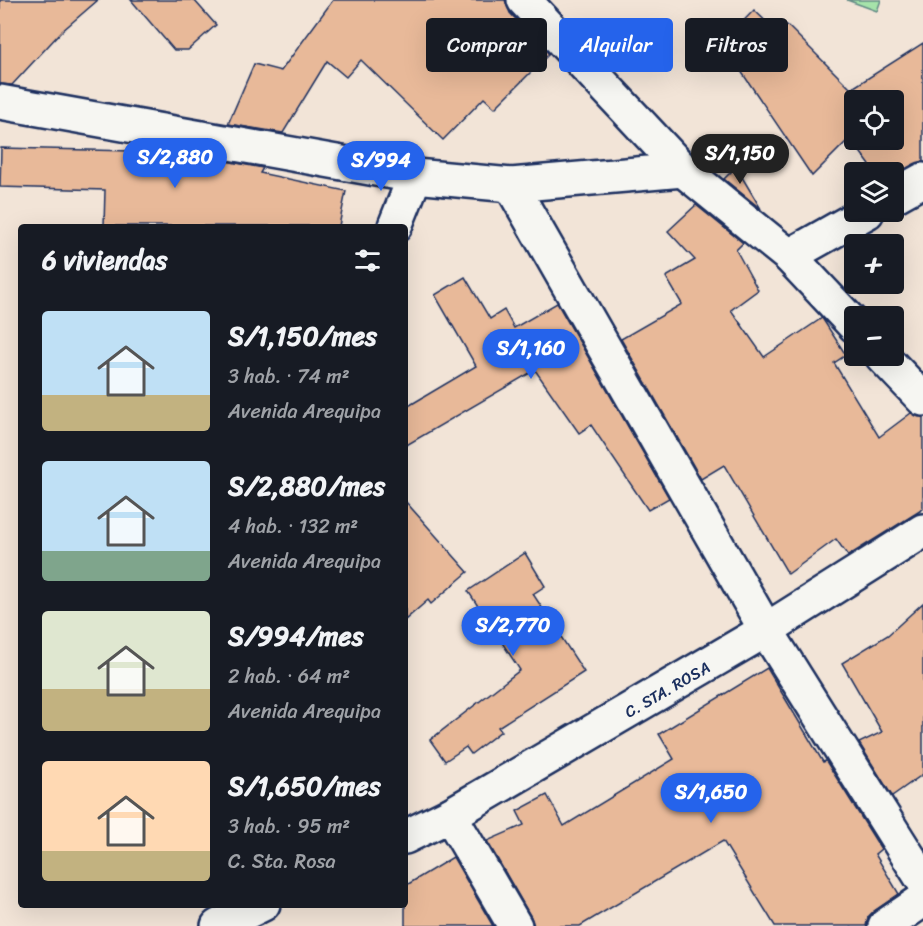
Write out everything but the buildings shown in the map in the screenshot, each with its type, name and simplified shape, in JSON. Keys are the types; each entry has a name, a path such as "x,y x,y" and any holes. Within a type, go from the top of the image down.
{"street":[{"path":"524,0 683,170 789,256 844,315"},
{"path":"0,102 415,176 511,185 683,170"},
{"path":"396,224 415,176"},
{"path":"904,190 923,180"},
{"path":"511,185 766,630 923,880"},
{"path":"789,256 849,222"},
{"path":"892,366 923,399"},
{"name":"C. STA. ROSA","path":"408,836 450,815 766,630 923,531"},
{"path":"450,815 515,926"},
{"path":"885,926 923,900"},
{"path":"208,908 208,926"},
{"path":"218,926 255,908"}],"green space":[{"path":"847,0 881,0 877,11"}]}
